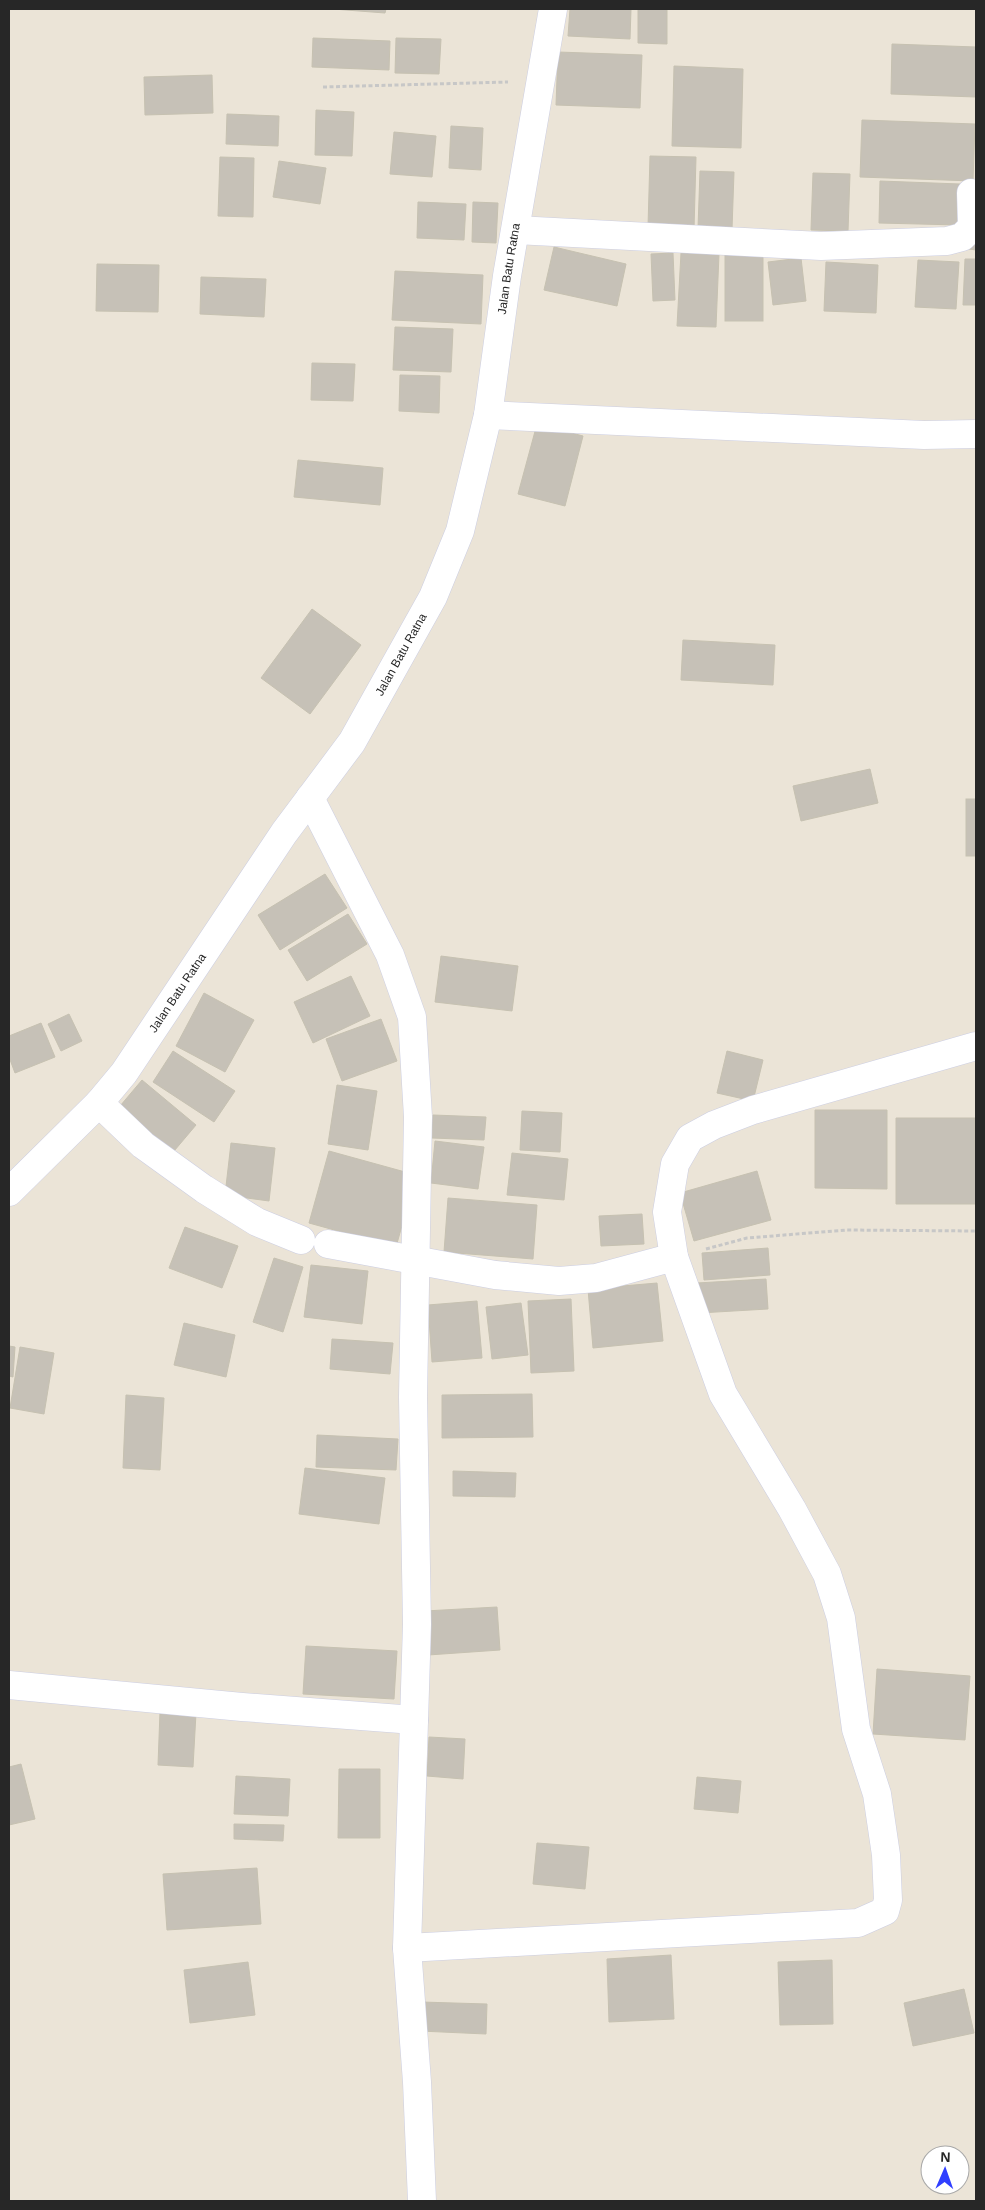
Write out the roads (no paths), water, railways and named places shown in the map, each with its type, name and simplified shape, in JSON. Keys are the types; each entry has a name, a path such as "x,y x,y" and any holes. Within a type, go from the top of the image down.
{"street":[{"name":"Jalan Batu Ratna","path":"9,1192 99,1103 144,1045 219,928 310,798 352,742 432,597 460,531 488,414 539,81 552,9"},
{"path":"516,230 821,246 947,241 962,237 972,227 971,193"},
{"path":"488,414 914,435 976,434"},
{"path":"310,798 390,955 412,1017 418,1117 413,1397 417,1624 407,1948 417,2082 422,2201"},
{"path":"407,1948 858,1924 885,1911 888,1900 886,1855 877,1794 856,1729 840,1618 827,1574 792,1509 723,1394 674,1258 667,1212 675,1164 690,1138 714,1125 753,1110 976,1046"},
{"path":"99,1103 144,1144 204,1189 257,1222 301,1240"},
{"path":"328,1244 495,1275 559,1281 596,1278 674,1258"},
{"path":"9,1684 242,1707 414,1720"}]}
